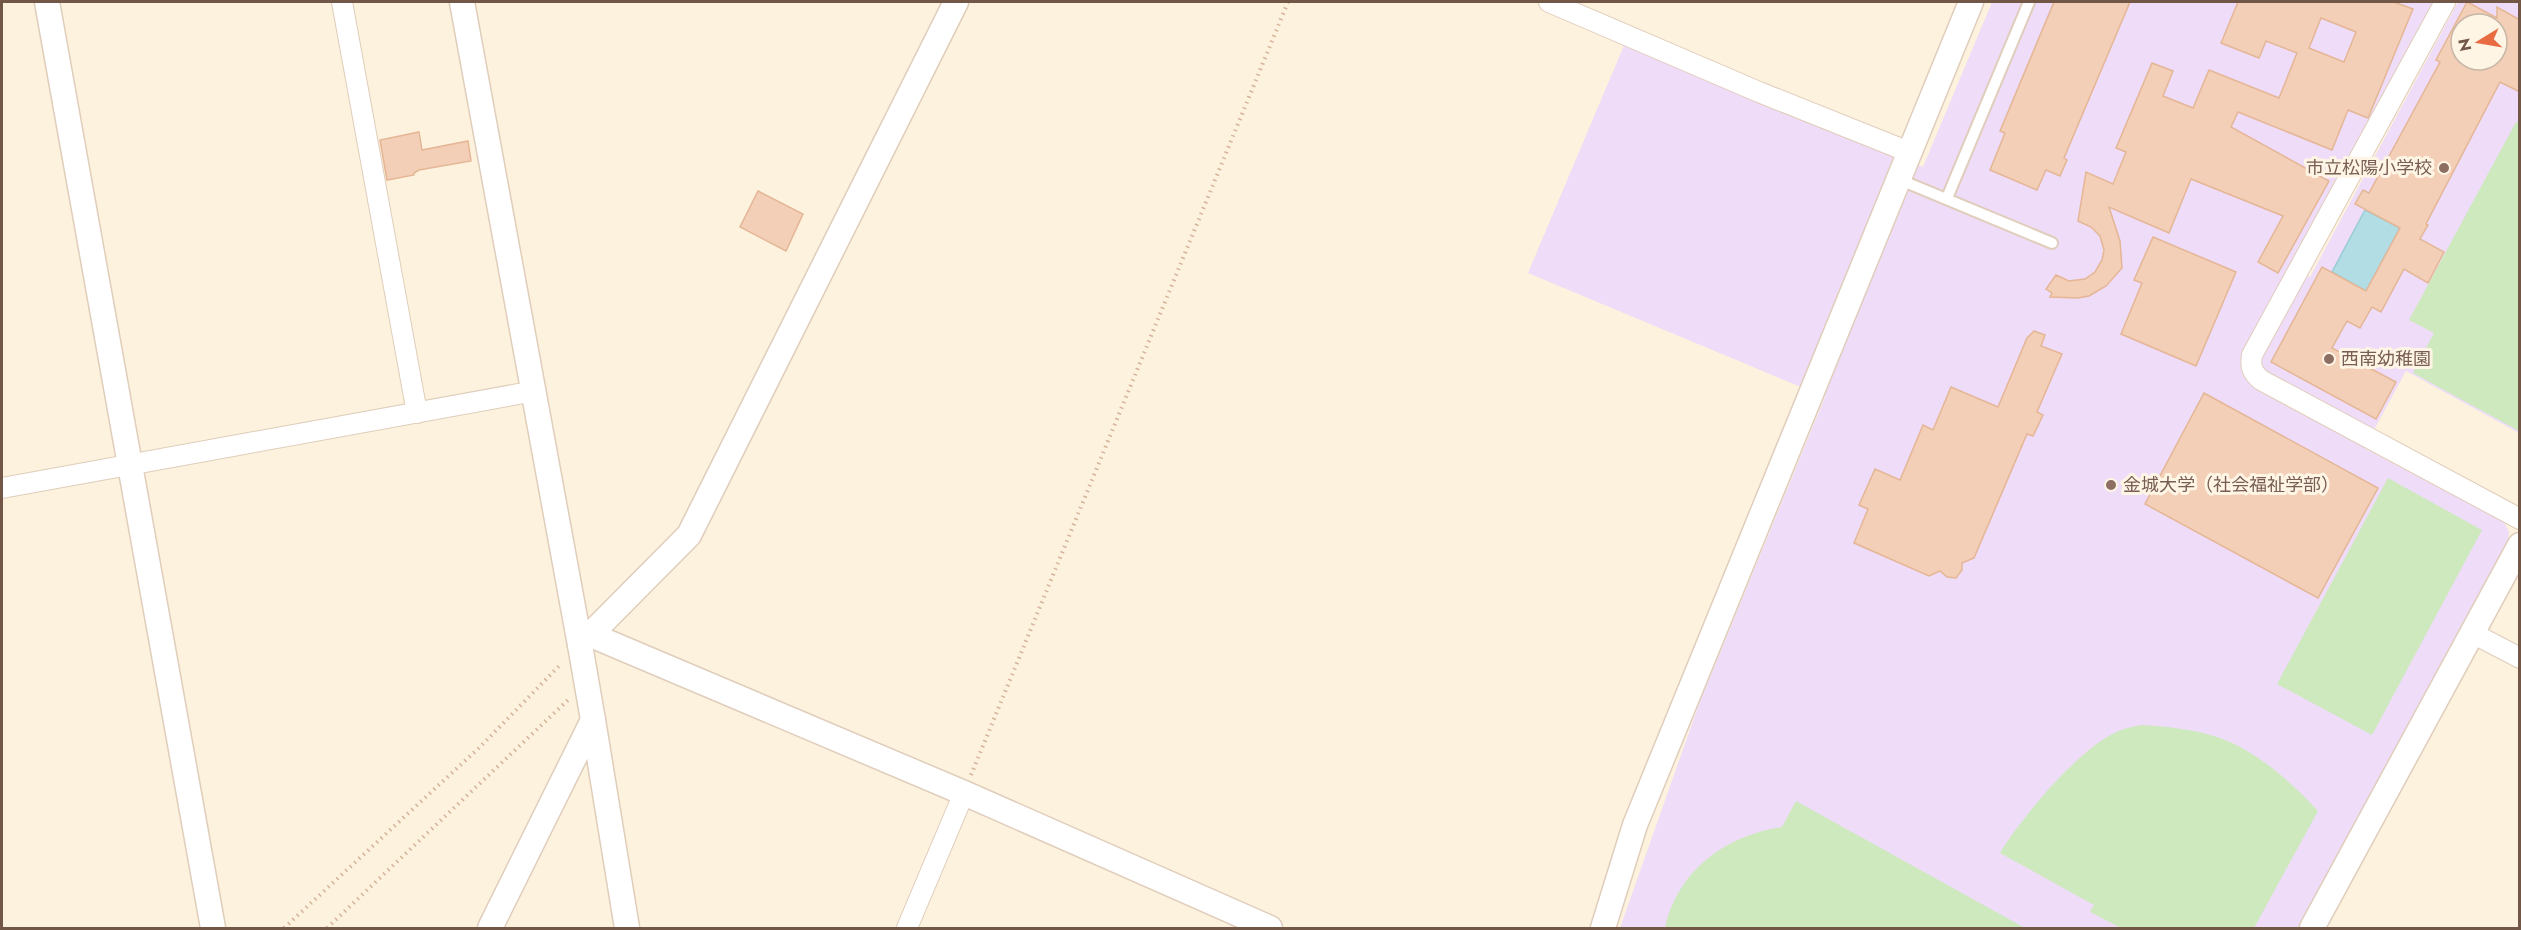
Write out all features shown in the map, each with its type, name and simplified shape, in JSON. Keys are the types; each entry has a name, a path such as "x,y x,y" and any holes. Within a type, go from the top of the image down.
{"street":[{"path":"47,2 213,928"},
{"path":"342,2 417,413"},
{"path":"462,2 535,391 586,640 587,682 627,928"},
{"path":"586,640 689,535 956,2"},
{"path":"1549,2 1759,92 1909,152"},
{"path":"1603,928 1635,825 1971,2"},
{"path":"2445,2 2252,355 2250,365 2253,373 2261,380 2520,519"},
{"path":"2,488 535,391"},
{"path":"2312,928 2520,544"},
{"path":"2472,633 2520,658"},
{"path":"586,640 964,793 1270,928"},
{"path":"490,928 593,720"},
{"path":"907,928 964,793"}],"lane":[{"path":"1947,198 2029,2"},
{"path":"1898,178 2052,243"}],"path":[{"path":"964,793 1288,2"},
{"path":"284,928 480,747 586,640"},
{"path":"327,928 587,682"}],"shaded area":[{"name":"金城大学（社会福祉学部）","path":"1992,2 2435,2 2291,267 2310,277 2449,19 2449,72 2509,72 2509,12 2453,12 2458,2 2519,2 2519,433 2406,371 2364,448 2504,522 2509,532 2508,544 2298,928 1620,928 1699,704 1825,397 1528,273 1625,43 1923,167"}],"green space":[{"path":"2516,122 2520,123 2519,431 2413,373 2434,333 2409,320"},
{"path":"2388,478 2482,530 2372,735 2277,684"},
{"path":"2142,725 2201,732 2234,744 2273,769 2318,811 2254,928 2121,928 2090,912 2094,905 2000,853 2038,801 2073,764 2108,737 2124,729"},
{"path":"1796,801 2025,928 1665,928 1680,889 1707,859 1742,838 1782,827"}],"water":[{"path":"2365,210 2400,228 2366,291 2332,272"}],"building":[{"path":"2054,2 2130,2 2064,158 2067,160 2060,176 2046,170 2037,190 1990,170 2005,133 2000,131"},
{"path":"2238,2 2394,2 2413,9 2368,118 2348,110 2332,150 2238,112 2231,127 2329,181 2278,273 2258,262 2283,216 2191,179 2169,233 2109,207 2120,241 2122,268 2106,286 2089,296 2050,297 2052,293 2046,289 2056,275 2069,281 2085,279 2095,272 2102,260 2104,250 2100,236 2091,227 2078,221 2086,172 2113,184 2126,152 2116,148 2152,63 2173,71 2163,96 2193,108 2209,70 2279,98 2297,53 2266,41 2259,58 2221,43","holes":["2321,18 2356,32 2344,62 2309,48"]},
{"path":"2467,2 2486,12 2462,12"},
{"path":"2509,14 2520,20 2520,92 2500,82 2426,224 2428,225 2420,239 2444,252 2428,283 2404,269 2381,312 2372,307 2360,328 2347,321 2332,348 2396,382 2376,419 2271,362 2322,267 2366,291 2400,228 2355,204 2363,190 2369,193 2440,62 2436,60 2449,36 2449,72 2509,72"},
{"path":"419,132 422,150 468,141 471,161 419,170 414,175 387,180 380,140"},
{"path":"758,191 803,214 786,251 740,227"},
{"path":"2153,237 2236,272 2196,366 2121,334 2142,283 2134,280"},
{"path":"2034,331 2045,335 2041,346 2062,354 2037,412 2043,415 2033,436 2027,434 1974,558 1962,563 1962,570 1956,578 1947,577 1940,571 1929,576 1854,543 1868,509 1859,505 1875,469 1900,480 1923,425 1933,430 1951,387 1998,407 2027,338"},
{"path":"2204,393 2378,488 2318,598 2145,504"}],"place":[{"name":"市立松陽小学校","path":"2444,168"},
{"name":"西南幼稚園","path":"2329,359"},
{"name":"金城大学（社会福祉学部）","path":"2111,485"}]}
